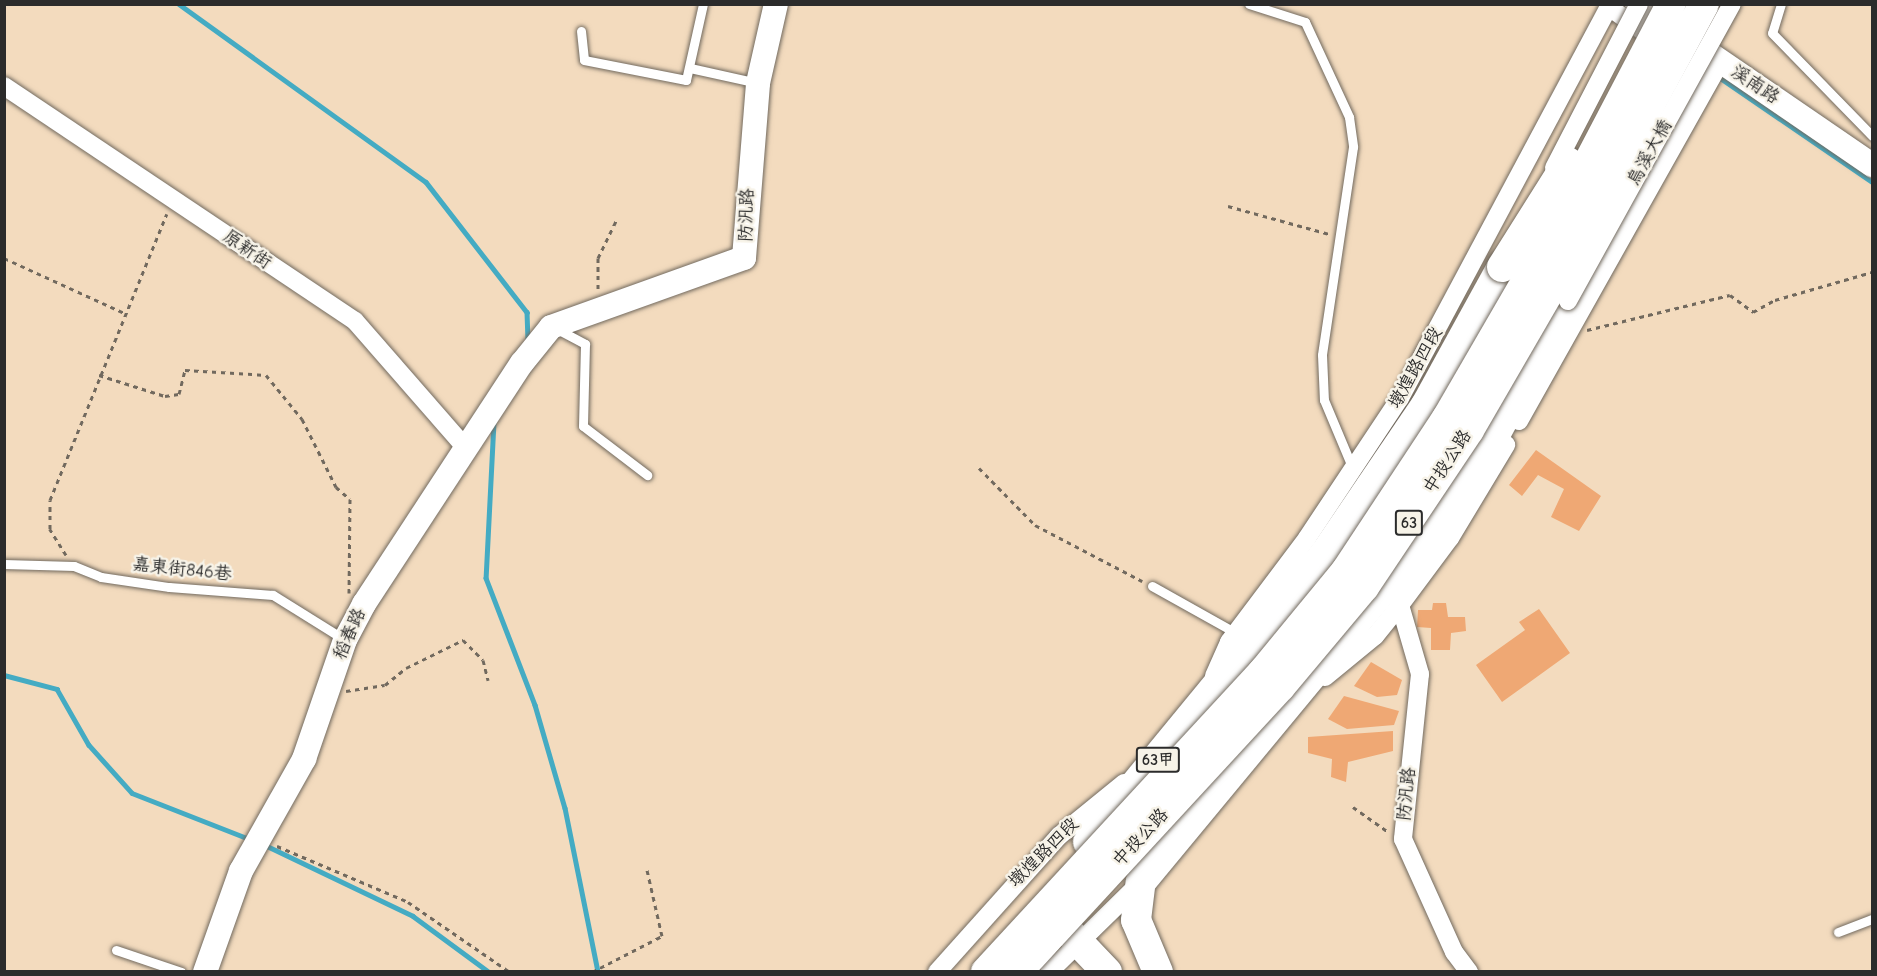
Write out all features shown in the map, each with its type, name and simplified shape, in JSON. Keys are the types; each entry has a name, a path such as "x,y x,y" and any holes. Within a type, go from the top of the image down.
{"main road":[{"path":"1502,267 1592,124 1656,4"},
{"name":"中投公路","path":"986,972 1263,672 1346,571 1441,428 1527,280 1671,4"},
{"name":"中投公路","path":"1017,972 1280,687 1364,587 1469,430 1544,302 1704,4"},
{"path":"1158,972 1136,920 1141,882 1296,701 1436,526 1490,444 1569,315 1632,160 1717,4"},
{"name":"63甲","path":"1107,972 1075,941 1058,901 1068,869 1196,715 1374,484 1502,267"}],"street":[{"name":"防汎路","path":"551,327 744,258 758,83 776,4"},
{"name":"溪南路","path":"1638,4 1715,70 1872,165"},
{"path":"1502,267 1638,4"},
{"name":"烏溪大橋","path":"1569,315 1732,4"},
{"path":"1296,701 1375,636 1450,538 1569,315 1715,70 1609,6"},
{"name":"墩煌路四段","path":"1196,715 1236,633 1354,471 1401,398 1609,6"},
{"name":"原新街","path":"4,86 355,321 463,445"},
{"name":"稻春路","path":"204,972 241,870 304,759 345,640 363,604 463,445 551,327"},
{"name":"防汎路","path":"1400,605 1420,674 1403,839 1454,952 1469,972"},
{"name":"墩煌路四段","path":"937,972 1059,836 1166,750"},
{"path":"1049,972 1075,941 1141,882"}],"lane":[{"path":"581,31 584,60 686,80 703,4"},
{"path":"1249,4 1305,22 1349,117 1353,147 1322,355 1324,400 1354,471"},
{"path":"1781,4 1772,33 1872,136"},
{"path":"690,68 758,83"},
{"path":"551,327 585,344 583,426 646,475"},
{"name":"嘉東街846巷","path":"4,564 74,566 101,577 158,585 273,595 345,640"},
{"path":"1152,586 1236,633"},
{"path":"1838,932 1872,919"},
{"path":"116,950 181,972"}],"path":[{"path":"74,566 50,529 50,500 124,313 173,201"},
{"path":"1228,206 1340,237"},
{"path":"597,309 598,258 616,221"},
{"path":"4,258 124,313"},
{"path":"1569,315 1597,330 1730,295 1753,312 1774,300 1872,272"},
{"path":"99,375 165,396 179,394 185,370 266,375 302,419 336,487 350,499 346,584 363,604"},
{"path":"979,468 1035,525 1152,586"},
{"path":"326,694 385,685 406,668 463,640 483,660 488,680"},
{"path":"1353,807 1403,839"},
{"path":"258,839 347,872 408,902 510,972"},
{"path":"592,972 662,936 646,870"}],"building":[{"path":"1536,450 1601,496 1579,531 1551,517 1564,489 1538,475 1522,496 1509,485"},
{"path":"1433,603 1446,603 1448,617 1465,617 1466,631 1451,633 1450,650 1431,650 1431,628 1417,627 1418,610 1432,610"},
{"path":"1539,609 1570,653 1502,702 1476,665 1525,630 1519,622"},
{"path":"1371,662 1402,680 1397,695 1377,697 1354,686"},
{"path":"1344,696 1399,711 1394,725 1347,729 1328,719"},
{"path":"1393,731 1393,751 1348,762 1346,782 1331,777 1332,759 1308,753 1308,737"}],"waterway":[{"path":"179,4 426,182 527,312 528,342"},
{"path":"1716,75 1872,182"},
{"path":"494,422 486,578 535,705 565,808 598,972"},
{"path":"4,675 57,689 89,745 132,793 252,840"},
{"path":"265,845 413,916 489,972"}]}
